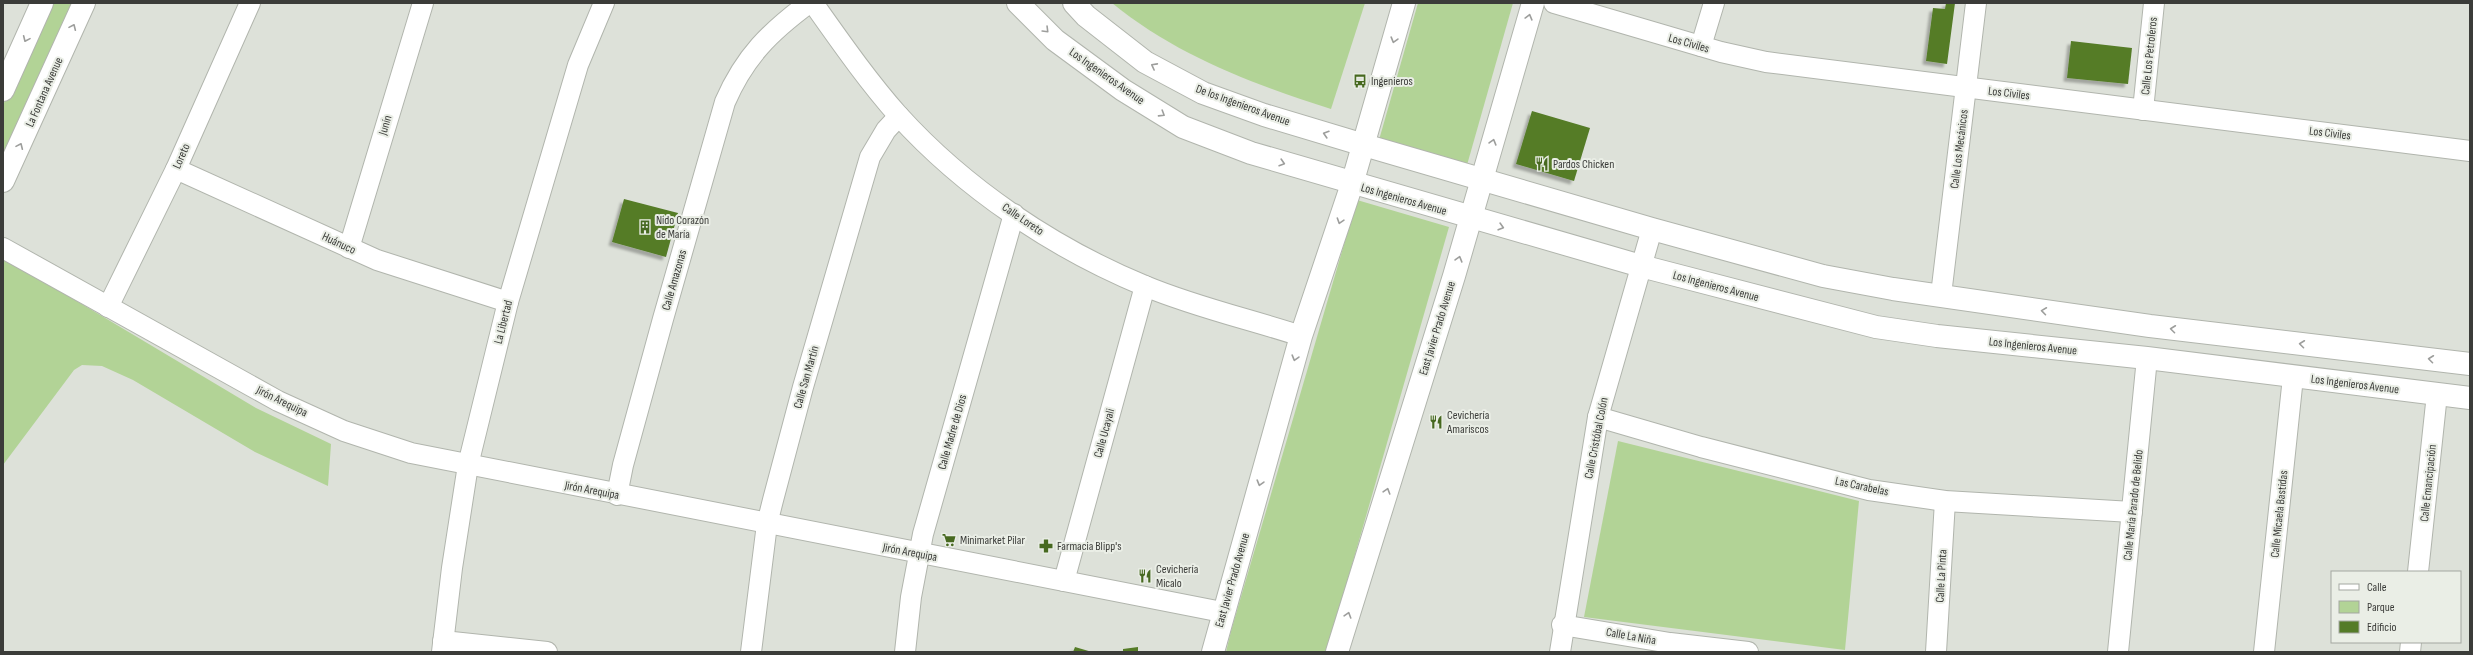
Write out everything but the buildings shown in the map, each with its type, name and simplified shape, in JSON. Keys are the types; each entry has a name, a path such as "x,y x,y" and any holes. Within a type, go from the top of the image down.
{"street":[{"path":"3,90 42,3"},
{"name":"La Fontana Avenue","path":"3,181 84,3"},
{"name":"Loreto","path":"108,307 176,169 250,3"},
{"name":"Junín","path":"349,248 423,3"},
{"name":"La Libertad","path":"443,646 468,465 508,302 578,65 604,3"},
{"name":"Calle Amazonas","path":"617,495 623,466 663,319 725,102 738,74 762,41 809,3"},
{"name":"Calle Loreto","path":"813,3 858,66 899,116 938,155 1014,214 1081,256 1144,286 1176,298 1302,336"},
{"name":"Los Ingenieros Avenue","path":"1018,3 1055,40 1123,90 1183,127 1251,153 1352,184 1641,266 1824,315 1876,327 1937,336 2147,358 2470,398"},
{"name":"De los Ingenieros Avenue","path":"1074,3 1086,16 1145,62 1203,93 1264,114 1364,145"},
{"name":"East Javier Prado Avenue","path":"1213,652 1222,612 1302,336 1364,145 1404,3"},
{"name":"East Javier Prado Avenue","path":"1337,652 1483,180 1533,3"},
{"name":"Los Civiles","path":"1554,3 1700,46 1766,62 2470,151"},
{"path":"1700,46 1714,3"},
{"name":"Calle Los Mecánicos","path":"1941,295 1976,3"},
{"name":"Calle Los Petroleros","path":"2143,110 2154,3"},
{"name":"Calle San Martín","path":"751,652 767,524 803,387 862,183 877,143 899,116"},
{"path":"1364,145 1652,229 1846,281 2150,326 2470,364"},
{"name":"Huánuco","path":"176,169 349,248 402,269 508,302"},
{"name":"Calle Madre de Dios","path":"905,652 920,553 1014,214"},
{"name":"Calle Cristóbal Colón","path":"1560,652 1562,625 1598,417 1652,229"},
{"name":"Jirón Arequipa","path":"3,248 278,401 344,431 411,452 617,495 1222,612"},
{"name":"Calle Ucayali","path":"1064,581 1144,286"},
{"name":"Calle María Parado de Belido","path":"2118,652 2147,358"},
{"name":"Calle Micaela Bastidas","path":"2264,652 2293,377"},
{"name":"Calle Emancipación","path":"2418,571 2437,394"},
{"name":"Las Carabelas","path":"1598,417 1701,447 1869,490 1945,501 2132,512"},
{"name":"Calle La Pinta","path":"1936,652 1945,501"},
{"name":"Calle La Niña","path":"1562,625 1670,643 1748,652"},
{"path":"443,646 547,652"}],"green space":[{"path":"49,3 74,3 3,157 3,105"},
{"path":"1112,3 1365,3 1331,109 1245,78 1189,53 1137,22"},
{"path":"1418,3 1513,3 1467,165 1379,140"},
{"path":"1357,200 1449,227 1327,652 1226,652 1231,631"},
{"path":"3,257 256,408 331,444 328,486 255,452 133,380 102,366 82,365 74,370 3,465"},
{"path":"1618,441 1859,501 1845,650 1584,617"}],"place":[{"name":"Ingenieros","path":"1360,81"},
{"name":"Pardos Chicken","path":"1542,164"},
{"name":"Nido Corazón de María","path":"645,227"},
{"name":"Cevichería Amariscos","path":"1436,422"},
{"name":"Minimarket Pilar","path":"949,540"},
{"name":"Farmacia Blipp's","path":"1046,546"},
{"name":"Cevichería Micalo","path":"1145,576"}]}
